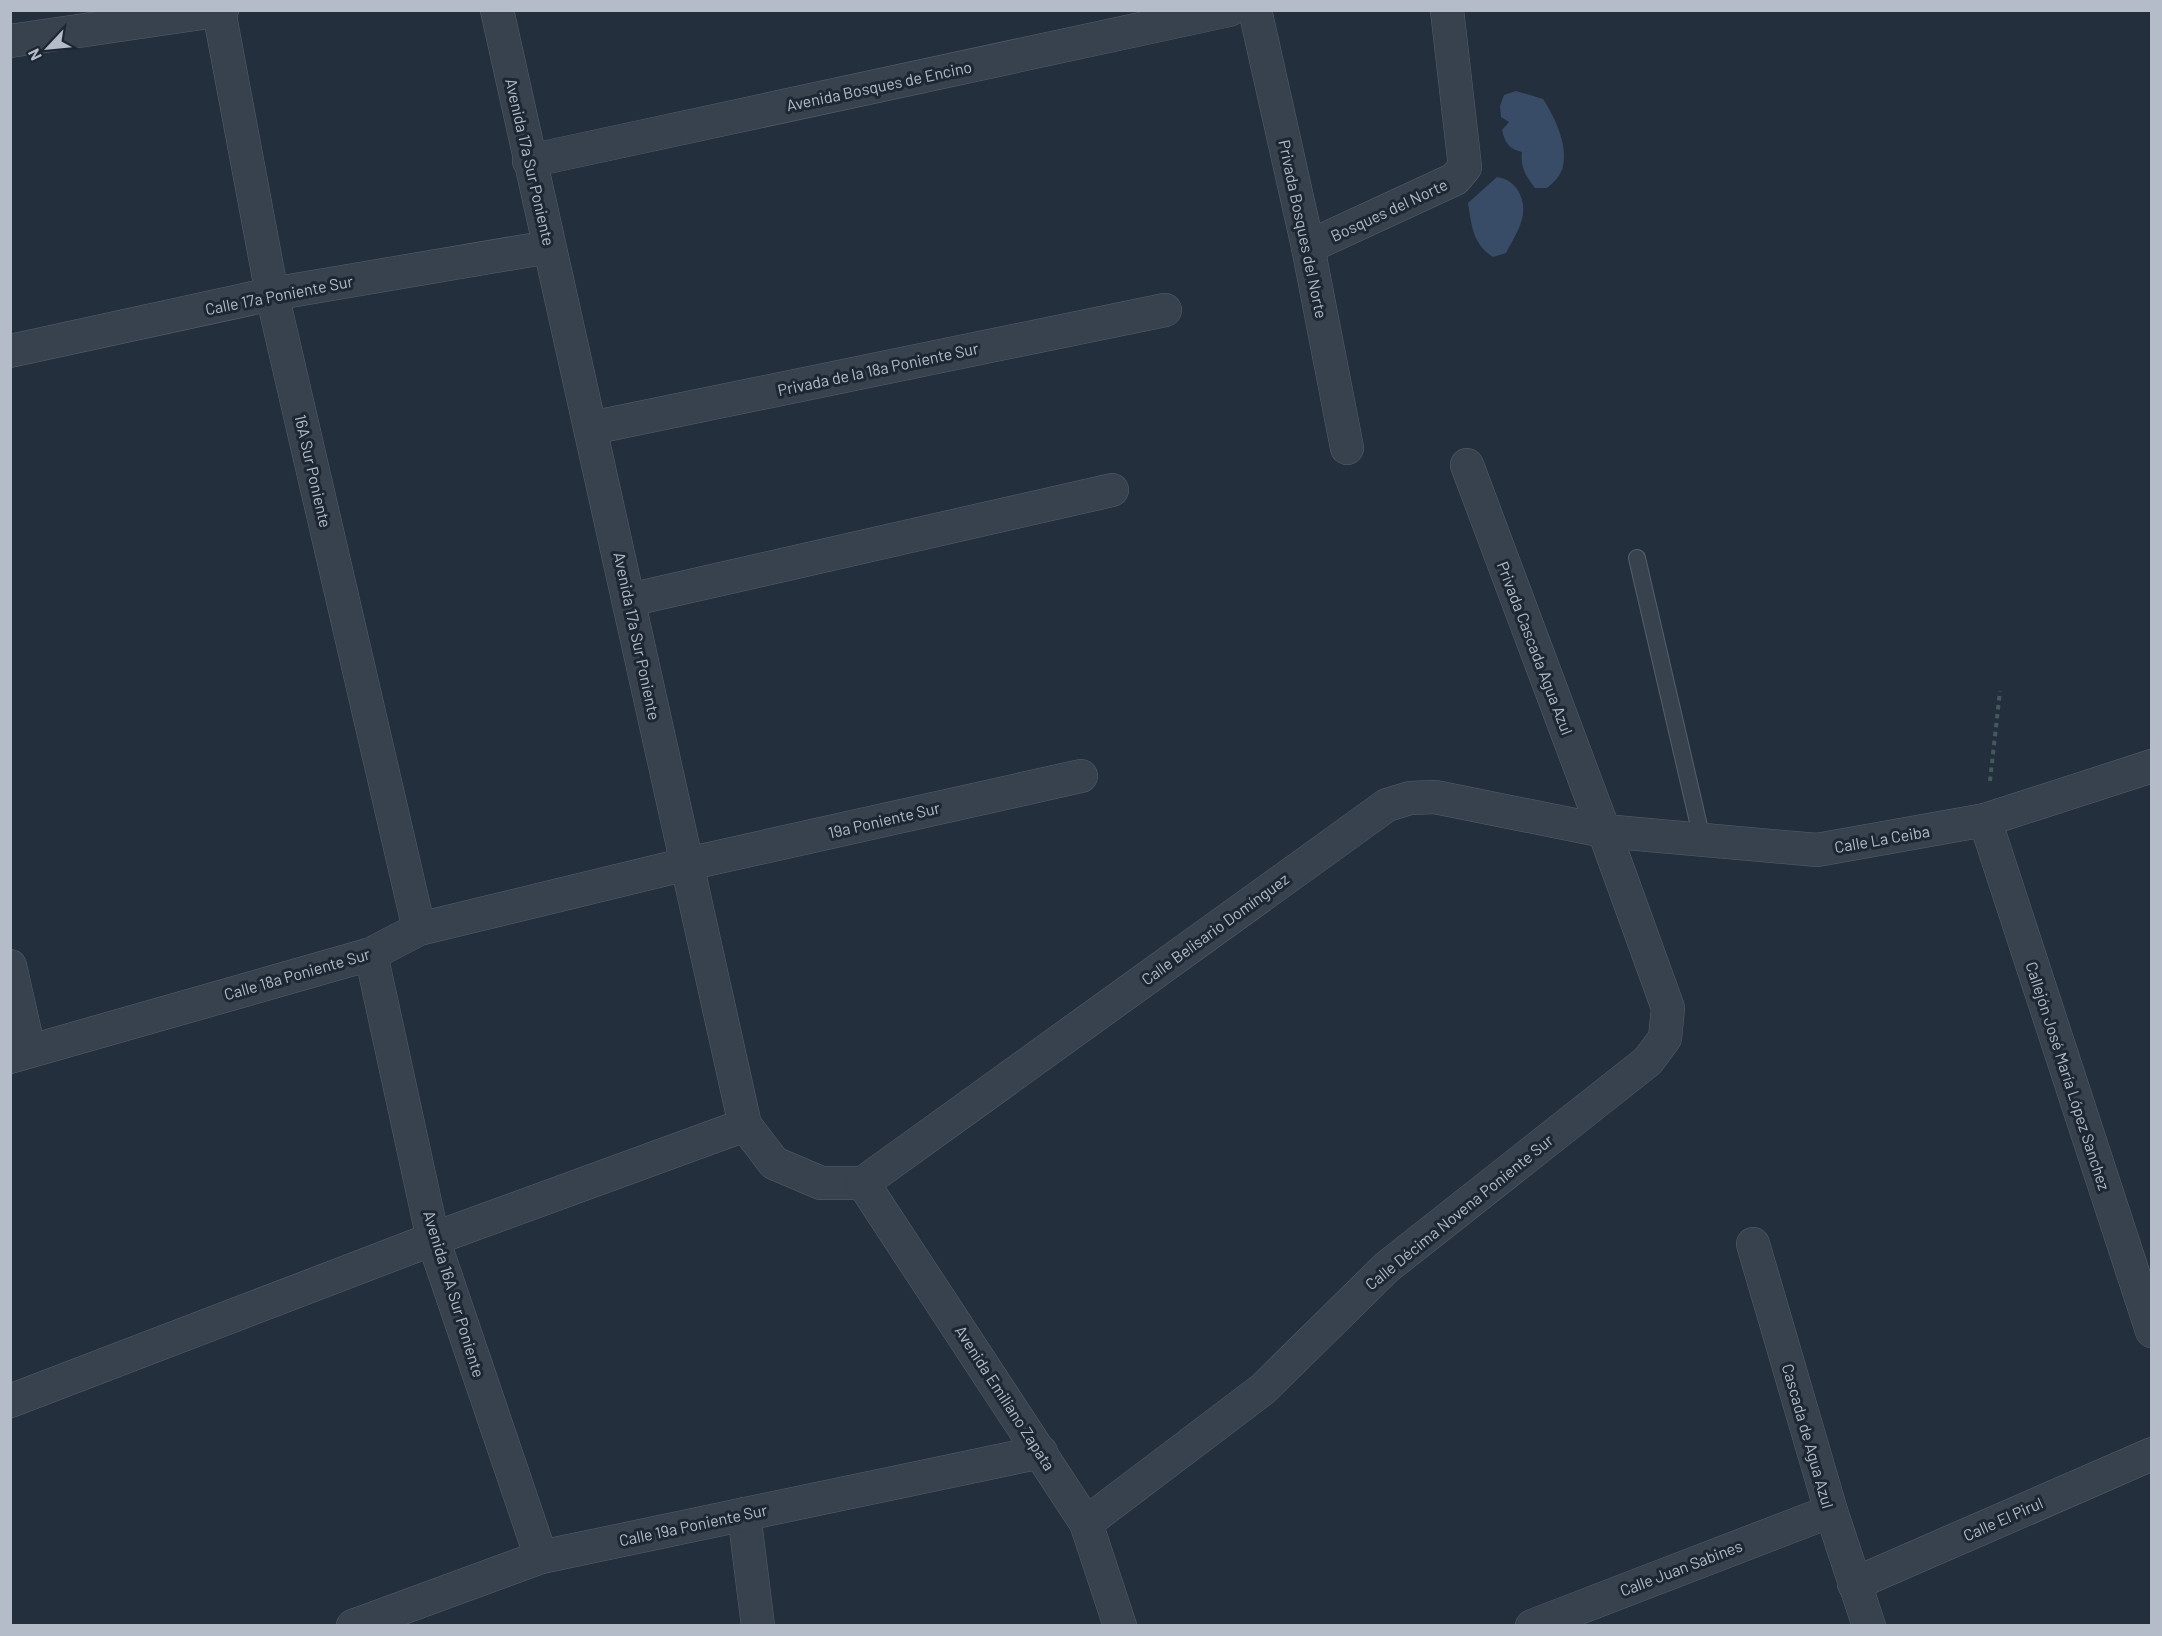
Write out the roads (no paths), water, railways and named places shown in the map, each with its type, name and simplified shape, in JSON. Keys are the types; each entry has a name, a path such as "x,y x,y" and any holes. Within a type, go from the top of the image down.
{"street":[{"name":"Avenida 17a Sur Poniente","path":"497,10 745,1125 774,1163 821,1183 863,1183"},
{"name":"Avenida Bosques de Encino","path":"529,161 1229,10"},
{"name":"Privada Bosques del Norte","path":"1255,10 1308,248 1347,448"},
{"name":"Bosques del Norte","path":"1308,248 1455,179 1465,167 1447,10"},
{"path":"10,41 220,11"},
{"name":"16A Sur Poniente","path":"220,11 272,294 418,929"},
{"name":"Calle 17a Poniente Sur","path":"10,351 272,294 549,247"},
{"name":"Privada de la 18a Poniente Sur","path":"591,428 1166,310"},
{"name":"Privada Cascada Agua Azul","path":"1467,465 1668,1008 1665,1038"},
{"path":"629,600 1112,490"},
{"name":"Calle La Ceiba","path":"1604,831 1817,850 1985,820 2151,766"},
{"name":"19a Poniente Sur","path":"687,864 1081,776"},
{"name":"Calle Belisario Domínguez","path":"863,1183 1387,805 1410,798 1435,797 1604,831"},
{"name":"Callejón José María López Sanchez","path":"1985,820 2151,1331"},
{"name":"Calle 18a Poniente Sur","path":"20,1053 371,954 418,929 687,864"},
{"name":"Avenida 16A Sur Poniente","path":"371,954 433,1239 541,1557"},
{"path":"10,966 20,1053"},
{"name":"Calle Décima Novena Poniente Sur","path":"1086,1523 1263,1389 1387,1267 1648,1061 1665,1038"},
{"path":"10,1401 433,1239 745,1125"},
{"name":"Avenida Emiliano Zapata","path":"863,1183 1086,1523 1120,1626"},
{"name":"Cascada de Agua Azul","path":"1753,1244 1831,1512 1869,1626"},
{"name":"Calle 19a Poniente Sur","path":"353,1626 541,1557 1041,1452"},
{"name":"Calle El Pirul","path":"1854,1584 2151,1454"},
{"name":"Calle Juan Sabines","path":"1532,1626 1543,1619 1831,1512"},
{"path":"744,1515 758,1626"}],"lane":[{"path":"1637,558 1702,839"}],"water":[{"path":"1516,91 1543,99 1562,140 1564,158 1562,170 1547,188 1535,188 1524,171 1522,152 1511,147 1503,135 1502,130 1509,122 1501,117 1500,106 1504,95"},
{"path":"1497,177 1513,184 1517,189 1521,197 1523,214 1518,230 1506,253 1493,257 1477,240 1468,203"}]}
